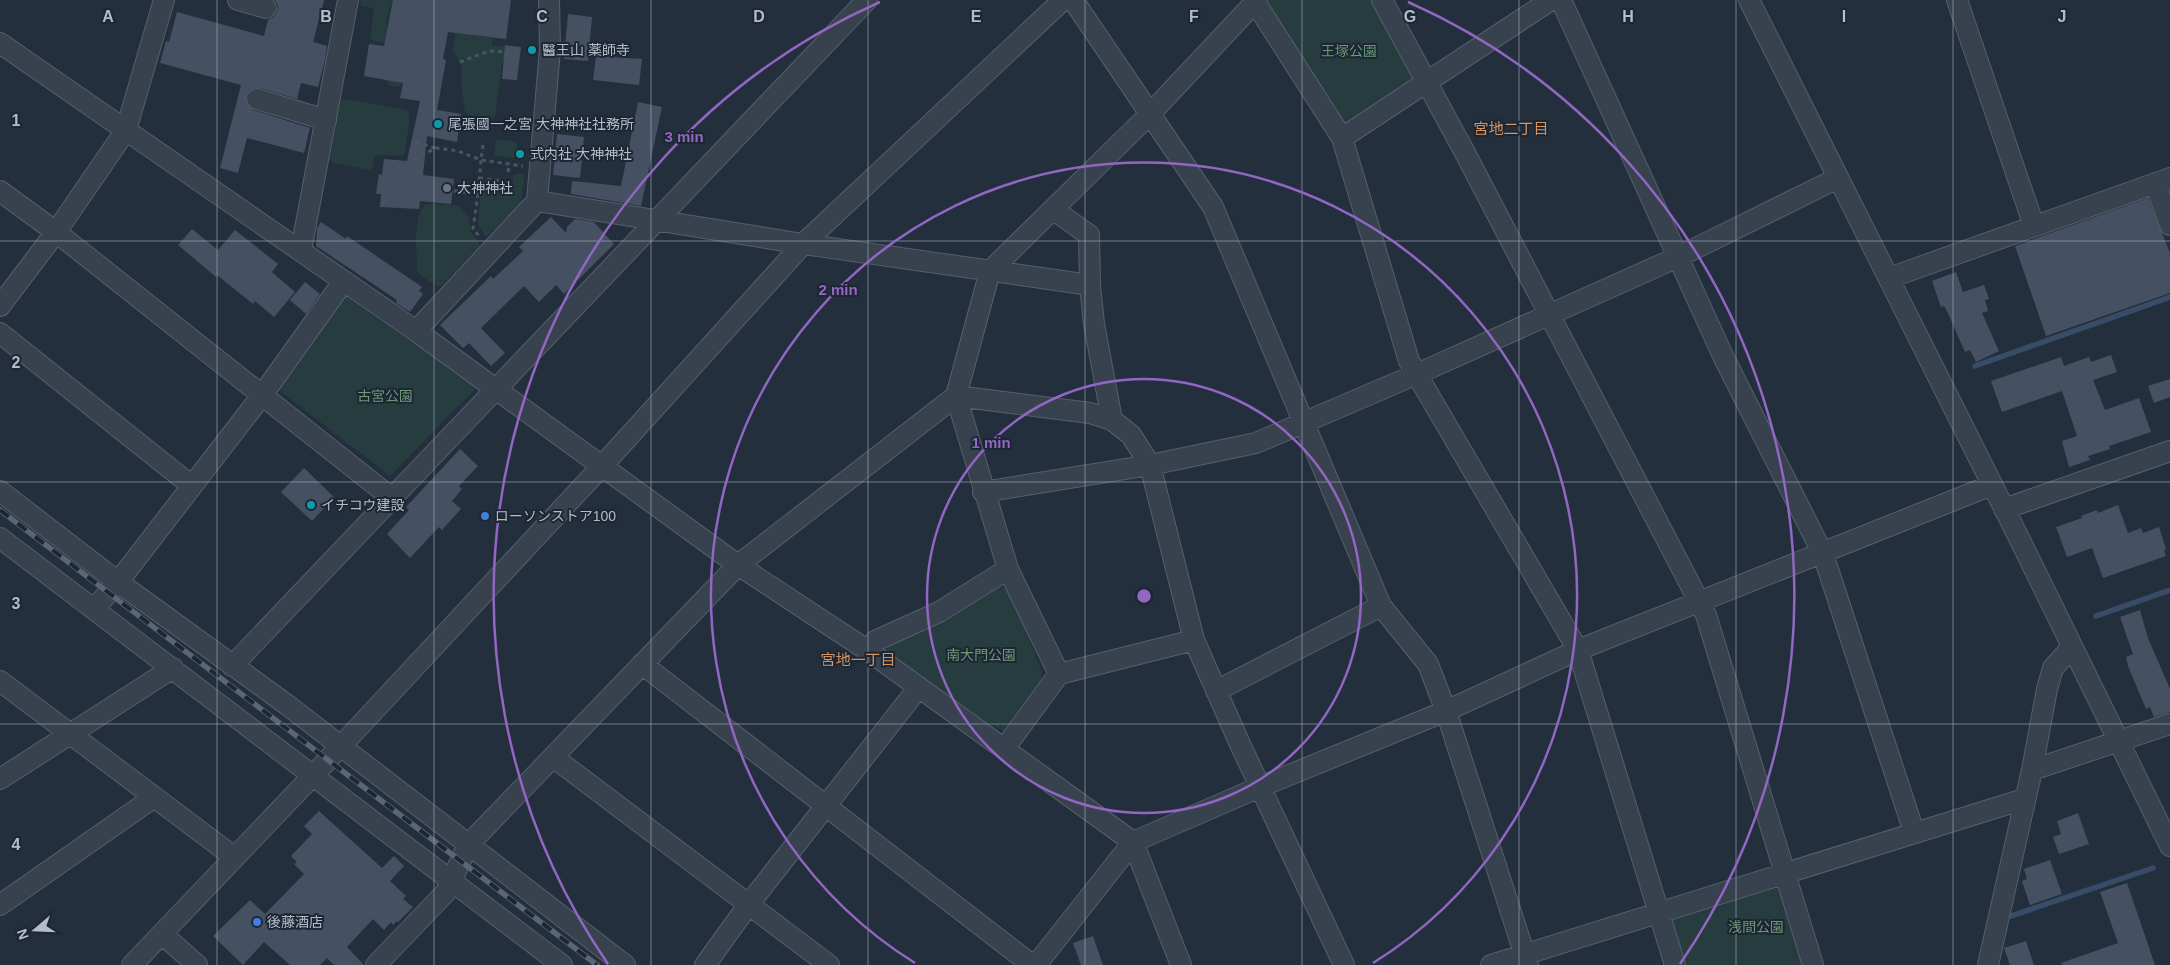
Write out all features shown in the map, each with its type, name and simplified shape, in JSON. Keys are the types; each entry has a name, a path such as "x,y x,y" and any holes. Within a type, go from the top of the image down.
{"street":[{"path":"0,306 56,232 126,130 164,0"},
{"path":"238,0 266,8"},
{"path":"301,250 348,0"},
{"path":"416,331 537,201 550,48 549,0"},
{"path":"232,666 867,0"},
{"path":"132,965 341,746 602,466 803,244 1063,0"},
{"path":"1073,0 1213,207 1381,606 1428,664 1446,711 1527,959"},
{"path":"1382,0 1706,615 1786,873 1812,965"},
{"path":"1342,138 1551,0"},
{"path":"1561,0 1723,356 1824,554 1914,832"},
{"path":"1749,0 2004,509 2170,846"},
{"path":"1956,0 2034,226"},
{"path":"1059,674 1008,569 983,492 956,396 990,271 1150,114 1256,1 1342,138 1409,361 1578,650 1675,965"},
{"path":"0,43 416,331 738,565 870,652 1133,842 1181,965"},
{"path":"257,99 326,120"},
{"path":"983,492 1150,465 1256,443 1417,374 1678,257 1838,178"},
{"path":"1889,278 1911,268 2163,181 2170,225"},
{"path":"0,192 56,232 264,394 393,498"},
{"path":"537,201 803,244 1090,284"},
{"path":"1054,210 1089,235 1090,284 1094,324 1112,420"},
{"path":"94,609 118,582 264,394 343,282"},
{"path":"0,334 192,486"},
{"path":"376,965 446,892 468,845 738,565 956,396 1090,413 1112,420 1131,435 1150,465 1194,640 1260,787 1344,965"},
{"path":"2004,509 2170,452"},
{"path":"1036,965 1133,842 1260,787 1446,711 1578,650 1824,554 1992,485"},
{"path":"0,491 118,582 341,746 625,965"},
{"path":"0,538 562,965"},
{"path":"870,652 875,640 939,612 1008,569"},
{"path":"1216,691 1381,606"},
{"path":"1004,749 1059,674 1194,640"},
{"path":"1988,965 2032,770 2047,689 2053,668 2072,647"},
{"path":"642,664 1032,965"},
{"path":"0,779 173,668"},
{"path":"0,681 153,798 234,857"},
{"path":"705,965 749,904 919,687"},
{"path":"2032,770 2170,724"},
{"path":"553,757 829,965"},
{"path":"0,905 153,798"},
{"path":"1491,965 1527,959 1659,912 2024,799"},
{"path":"162,934 197,965"}],"path":[{"path":"460,62 489,51 520,53"},
{"path":"416,142 436,148 458,151 481,160 540,168"},
{"path":"483,145 474,229 491,250"},
{"path":"414,159 436,148"},
{"path":"508,172 509,164"},
{"path":"479,178 502,181"},
{"path":"454,191 478,194"}],"green space":[{"path":"359,0 405,0 402,6 390,5 386,24 388,28 407,31 402,83 398,87 390,86 387,82 393,49 391,45 374,41 370,37 374,10 373,8 362,6"},
{"name":"王塚公園","path":"1263,0 1376,0 1420,80 1343,130"},
{"path":"457,17 473,19 471,35 492,38 492,45 519,48 517,63 502,62 495,118 468,115 465,112 461,82 462,67 453,51"},
{"path":"346,99 407,110 410,116 405,152 401,156 375,155 373,166 370,170 333,163 330,159 339,102"},
{"path":"499,139 517,142 517,156 514,158 496,156 494,153 496,141"},
{"path":"514,174 523,174 524,178 521,204 486,237 478,225 481,182 512,186"},
{"path":"426,204 458,205 469,218 471,232 480,246 441,286 437,287 418,273 417,270 417,225 422,209"},
{"name":"古宮公園","path":"344,295 477,387 390,476 275,387"},
{"name":"南大門公園","path":"1001,587 1011,590 1042,673 1041,680 1003,731 986,722 887,651 887,643 993,589"},
{"name":"浅間公園","path":"1782,880 1807,965 1680,965 1665,916"}],"building":[{"path":"275,0 324,0 313,42 327,46 325,60 318,87 301,83 297,99 260,88 254,88 249,91 246,96 246,102 253,110 310,128 304,153 247,138 238,173 220,168 241,85 160,63 166,41 169,42 177,12 264,36 268,20 274,17 277,12 278,6"},
{"path":"393,0 511,0 506,39 448,32 443,59 446,60 437,110 461,114 457,142 427,136 423,175 454,179 451,204 420,201 419,209 380,207 381,194 376,194 379,174 382,175 384,159 407,161 420,101 400,98 403,83 364,76 369,44 384,46"},
{"path":"568,14 592,17 588,61 564,59"},
{"path":"505,45 521,47 517,80 502,79"},
{"path":"596,56 642,59 639,85 593,80"},
{"path":"638,102 662,107 641,206 571,194 572,181 621,186"},
{"path":"557,134 584,137 580,178 553,175"},
{"path":"2148,198 2170,253 2170,293 2046,336 2015,246"},
{"path":"551,217 566,233 567,227 575,219 594,222 614,244 564,294 556,285 539,302 524,286 481,328 505,353 491,366 469,343 463,348 440,325 491,276 493,279 523,251 519,247"},
{"path":"321,222 346,239 347,236 422,287 419,291 423,294 410,312 396,303 397,300 316,246 317,228"},
{"path":"192,229 218,250 235,230 278,264 272,272 295,292 274,317 255,301 253,304 217,275 216,277 178,245"},
{"path":"1956,272 1963,292 1984,285 1989,299 1985,300 1988,311 1982,313 1999,351 1976,362 1970,350 1965,352 1947,311 1944,306 1941,307 1932,281"},
{"path":"305,282 320,294 306,314 290,300"},
{"path":"2111,355 2117,372 2093,380 2105,410 2139,398 2151,432 2109,446 2110,449 2088,456 2090,460 2069,467 2062,441 2077,436 2062,391 2002,412 1991,381 2061,357 2064,366 2089,357 2091,362"},
{"path":"2170,379 2170,397 2154,403 2148,386"},
{"path":"460,449 478,466 459,486 462,489 452,501 461,509 442,530 439,527 410,558 387,534 409,510 406,507"},
{"name":"イチコウ建設","path":"304,468 334,497 312,521 281,492"},
{"path":"2118,505 2128,533 2141,528 2143,533 2159,527 2166,549 2164,550 2166,556 2103,578 2092,548 2067,557 2056,527 2082,518 2081,516 2097,510 2098,513"},
{"path":"2140,610 2148,638 2170,689 2170,712 2154,717 2150,707 2146,709 2128,666 2126,657 2133,654 2120,617"},
{"path":"319,811 382,868 394,856 404,866 390,881 406,896 403,899 413,907 398,922 393,925 391,922 384,930 373,919 347,947 364,965 334,965 327,958 320,965 290,965 264,942 243,965 213,936 250,900 265,914 304,874 294,864 297,862 291,856 312,834 304,826"},
{"path":"2078,813 2089,844 2059,854 2053,837 2061,834 2057,821"},
{"path":"2050,860 2062,894 2030,905 2022,881 2027,879 2024,869"},
{"path":"2127,883 2155,965 2062,965 2061,963 2118,943 2100,892"},
{"path":"1093,936 1103,965 1081,965 1073,943"},
{"path":"2026,941 2034,965 2010,965 2004,948"}],"waterway":[{"path":"1975,366 2170,297"},
{"path":"2096,616 2170,590"},
{"path":"2011,916 2153,868"}],"railway":[{"path":"0,510 597,965"}],"place":[{"name":"醫王山 薬師寺","path":"532,50"},
{"name":"尾張國一之宮 大神神社社務所","path":"438,124"},
{"name":"式内社 大神神社","path":"520,154"},
{"name":"大神神社","path":"447,188"},
{"name":"イチコウ建設","path":"311,505"},
{"name":"ローソンストア100","path":"485,516"},
{"name":"後藤酒店","path":"257,922"}],"district":[{"name":"宮地二丁目","path":"1511,128"},
{"name":"宮地一丁目","path":"858,659"}]}
